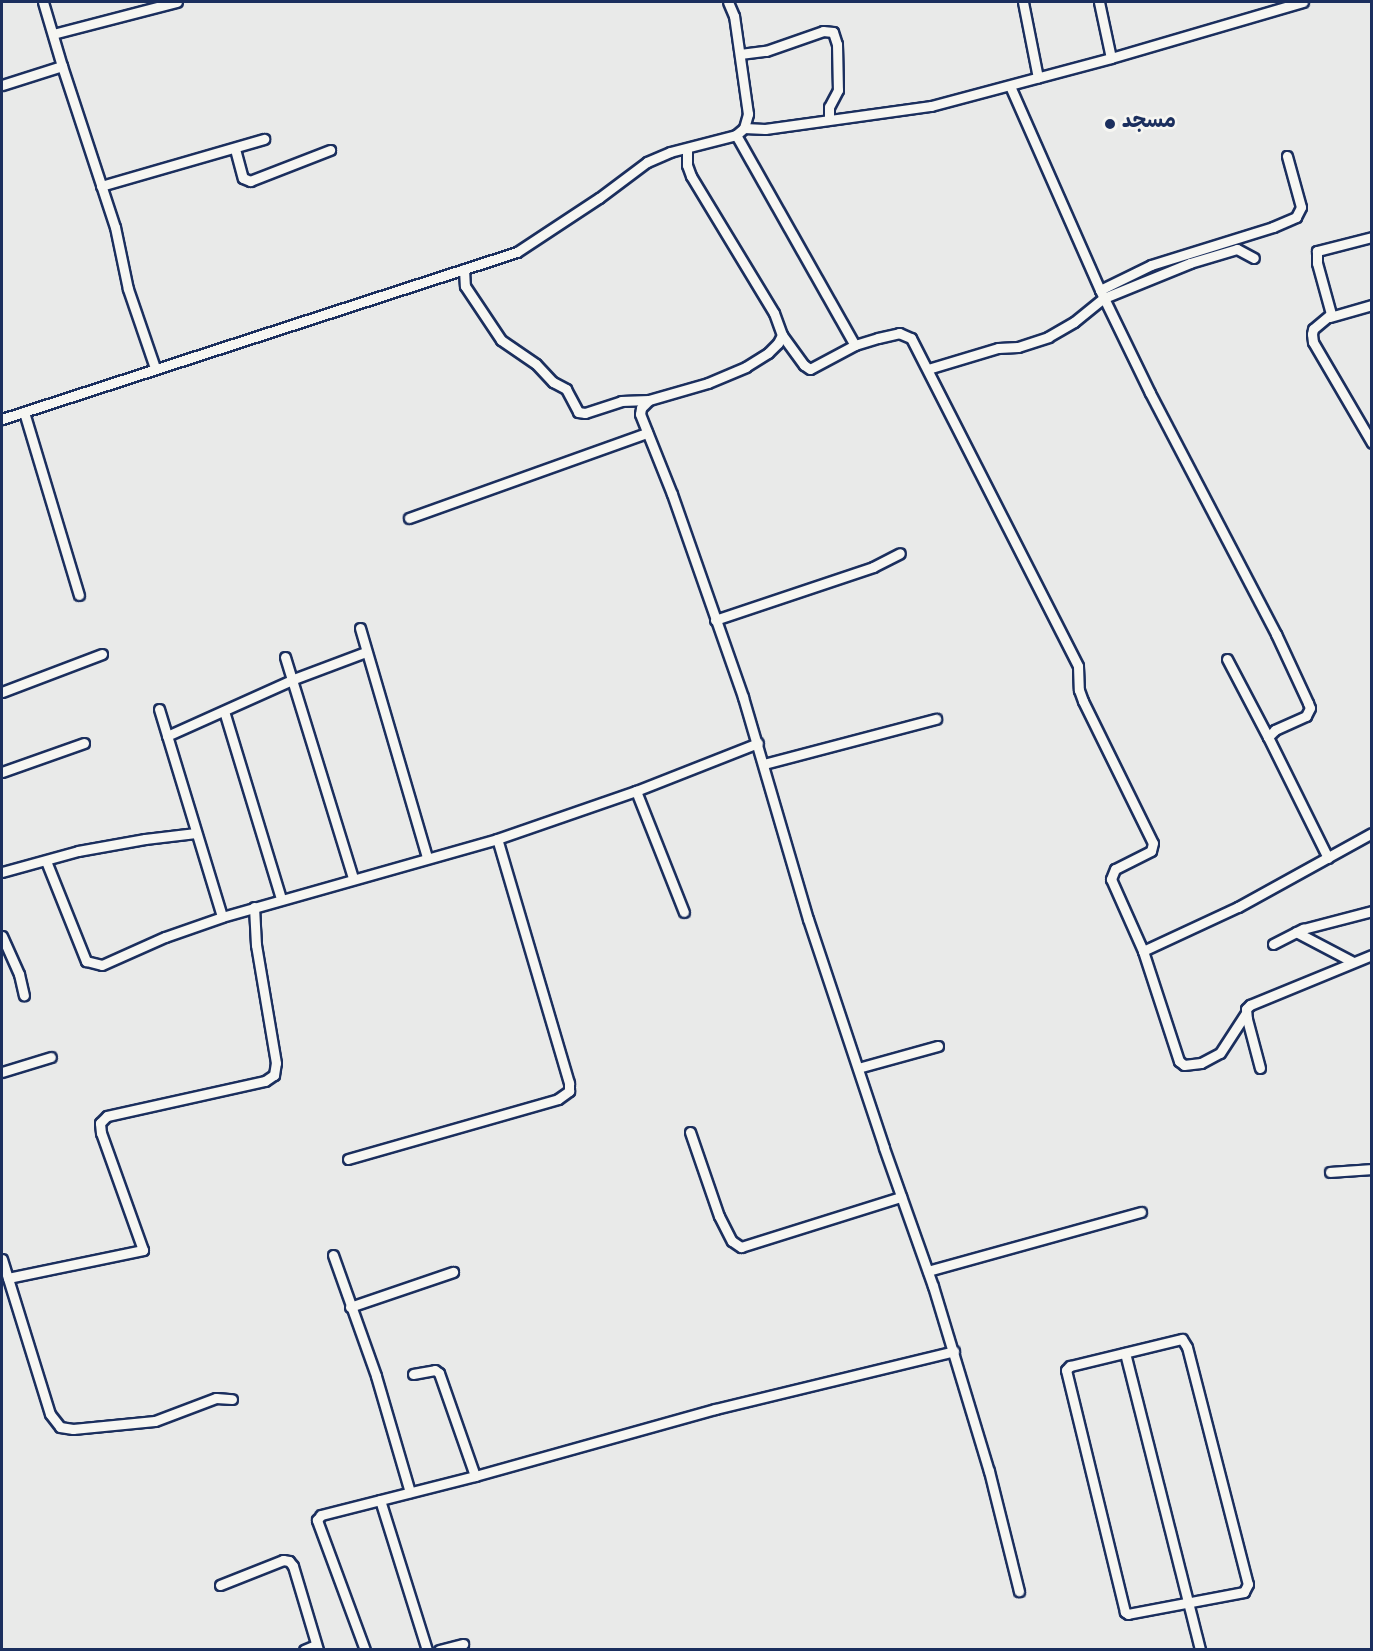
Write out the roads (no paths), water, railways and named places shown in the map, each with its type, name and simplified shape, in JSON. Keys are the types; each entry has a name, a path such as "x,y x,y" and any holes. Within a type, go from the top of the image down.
{"street":[{"path":"43,2 118,236 128,289 154,368"},
{"path":"53,34 177,2"},
{"path":"2,418 516,252 599,198 647,162 670,152 687,150 735,135 744,128 748,114 740,54 728,2"},
{"path":"1023,2 1038,78"},
{"path":"1099,2 1110,58"},
{"path":"744,128 765,129 931,106 1010,86 1303,2"},
{"path":"740,54 766,51 823,31 832,32 837,44 838,90 829,107 829,119"},
{"path":"2,85 62,66"},
{"path":"1010,86 1102,294 1150,393 1276,634 1310,708 1306,716 1275,730 1268,737"},
{"path":"735,135 855,345"},
{"path":"101,186 264,139"},
{"path":"234,149 243,177 250,181 330,150"},
{"path":"687,150 687,165 691,176 774,313 782,335 809,369 855,345 887,335 905,334 910,338 928,369 1078,666 1079,690 1083,701 1152,843 1150,851 1119,866 1111,875 1143,951 1177,1054 1184,1065 1201,1064 1220,1053 1248,1007 1255,1001 1371,955"},
{"path":"928,369 998,348 1018,347 1048,337 1074,322 1102,294 1151,265 1273,227 1296,217 1302,207 1287,156"},
{"path":"1330,316 1317,263 1317,251 1371,237"},
{"path":"1102,294 1231,250 1242,250 1254,258"},
{"path":"464,269 465,286 501,340 536,364 553,382 566,389 578,412 590,412 621,401 649,400 730,375 768,353 782,335"},
{"path":"1371,305 1330,316 1313,329 1312,338 1371,443"},
{"path":"649,400 641,408 640,414 672,494 758,743 808,919 954,1351 989,1471 1019,1591"},
{"path":"24,411 79,595"},
{"path":"409,518 647,433"},
{"path":"716,620 873,567 900,553"},
{"path":"360,628 427,857"},
{"path":"167,736 294,679 366,652"},
{"path":"2,692 102,654"},
{"path":"285,657 294,679 353,878"},
{"path":"1227,659 1328,858"},
{"path":"159,709 222,917"},
{"path":"224,711 280,899"},
{"path":"764,764 936,719"},
{"path":"2,772 84,743"},
{"path":"46,861 82,953 90,964 109,963 165,937 222,917 496,839 636,791 758,743"},
{"path":"636,791 684,912"},
{"path":"2,872 121,843 196,833"},
{"path":"1143,951 1238,906 1371,833"},
{"path":"348,1159 558,1099 569,1090 569,1083 496,839"},
{"path":"8,1278 143,1250 101,1132 100,1123 107,1116 265,1081 274,1075 276,1063 255,936 254,907"},
{"path":"1273,944 1296,932 1371,911"},
{"path":"1296,932 1353,962"},
{"path":"2,936 19,974 24,995"},
{"path":"1246,1013 1260,1068"},
{"path":"858,1068 938,1046"},
{"path":"2,1072 51,1057"},
{"path":"690,1132 719,1216 732,1241 741,1247 901,1197"},
{"path":"1330,1172 1371,1169"},
{"path":"928,1271 1141,1212"},
{"path":"333,1255 376,1376 410,1492"},
{"path":"2,1258 50,1414 60,1427 73,1429 155,1421 216,1398 232,1399"},
{"path":"350,1307 453,1272"},
{"path":"1182,1339 1185,1341 1248,1584 1244,1592 1188,1601 1125,1612 1066,1370 1070,1365 1182,1339"},
{"path":"365,1650 317,1520 325,1513 476,1476 715,1409 954,1351"},
{"path":"1125,1353 1200,1650"},
{"path":"413,1374 435,1370 440,1373 476,1476"},
{"path":"380,1500 428,1650"},
{"path":"220,1585 283,1560 289,1561 317,1647 304,1650"},
{"path":"439,1650 463,1644"}],"place":[{"name":"مسجد","path":"1110,124"}]}
